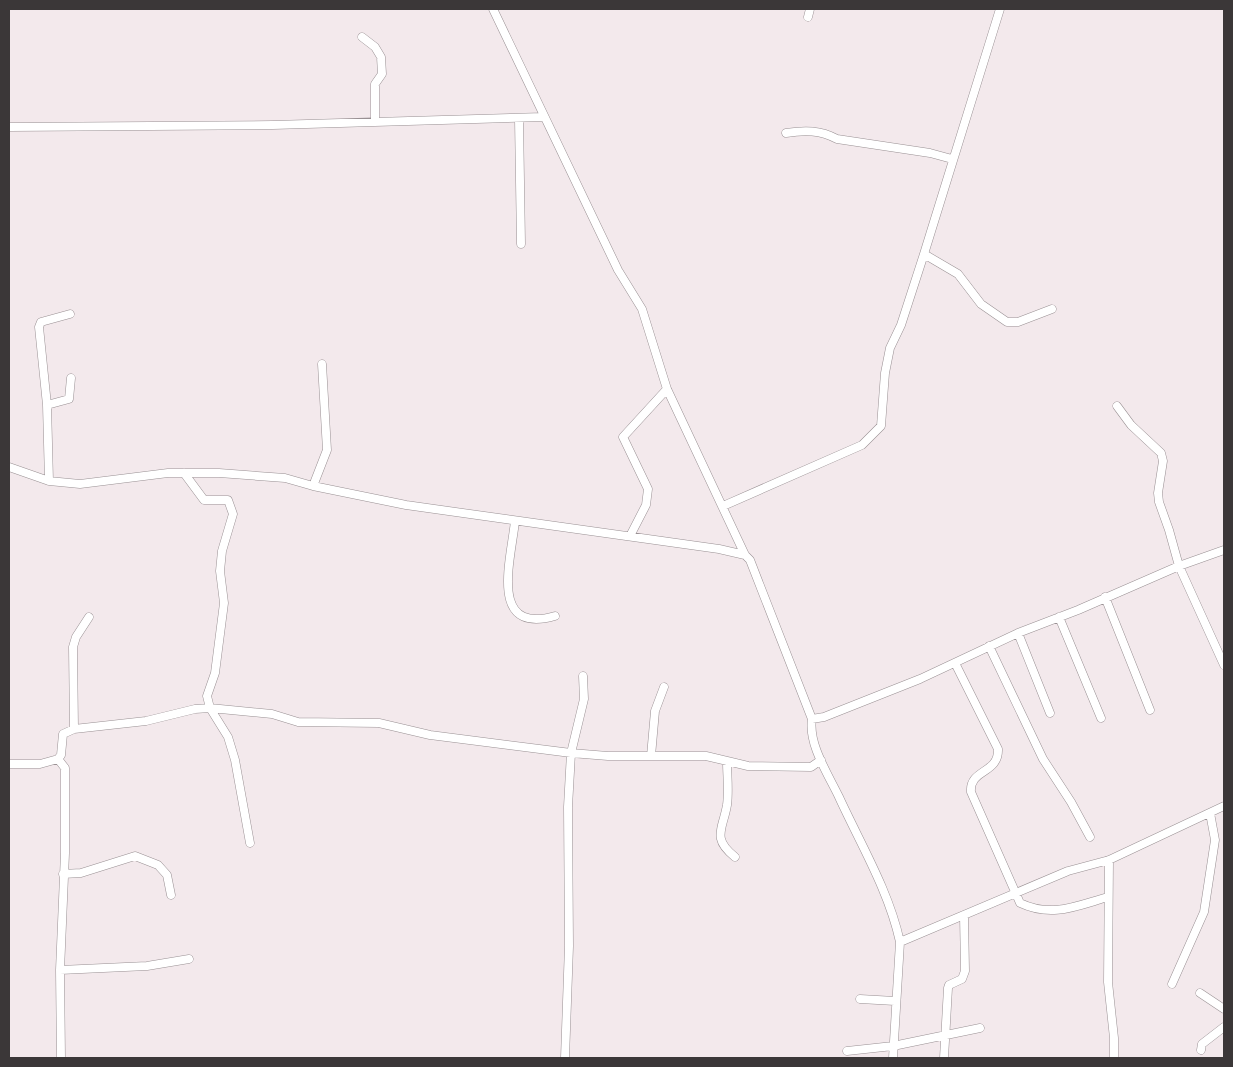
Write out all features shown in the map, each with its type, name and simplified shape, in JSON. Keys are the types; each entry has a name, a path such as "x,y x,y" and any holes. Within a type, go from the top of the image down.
{"street":[{"path":"492,9 618,270 642,309 668,389 755,573 812,718 810,730 821,760 879,884 900,942 893,1058"},
{"path":"808,17 810,9"},
{"path":"723,506 862,445 874,435 882,420 884,373 890,348 901,325 1000,9"},
{"path":"362,37 375,47 382,57 382,74 375,84 375,122"},
{"path":"9,127 375,122 543,117"},
{"path":"519,119 521,244"},
{"path":"786,133 825,132 837,139 930,153 952,159"},
{"path":"924,254 958,274 981,304 1007,322 1018,322 1052,309"},
{"path":"49,481 47,405 39,327 41,322 70,314"},
{"path":"313,486 327,450 322,364"},
{"path":"47,405 69,399 71,378"},
{"path":"630,536 646,504 648,489 623,437 668,389"},
{"path":"1116,406 1130,425 1161,453 1163,461 1158,493 1159,502 1179,566 1224,665"},
{"path":"9,467 49,481 80,484 184,473 285,478 313,486 406,505 630,536 745,555"},
{"path":"184,473 204,500 228,500 233,514 222,551 220,571 224,603 215,674 207,696 210,708 228,737 235,760 250,843"},
{"path":"515,521 508,592 510,604 517,614 528,620 542,620 555,616"},
{"path":"812,718 824,717 955,662 1018,633 1059,618 1179,566 1224,550"},
{"path":"1105,597 1150,710"},
{"path":"74,729 73,647 76,637 89,616"},
{"path":"1059,618 1101,718"},
{"path":"1018,633 1050,713"},
{"path":"988,646 1043,759 1071,802 1090,837"},
{"path":"955,662 998,749 998,757 993,766 975,777 970,786 1020,903 1038,911 1062,910 1108,897"},
{"path":"565,1058 571,753 584,699 582,676"},
{"path":"651,756 655,711 664,687"},
{"path":"9,764 40,764 58,760 61,755 63,734 74,729 146,721 196,708 272,714 298,722 379,723 430,735 571,753 706,756 748,766 811,767 821,760"},
{"path":"58,760 65,768 65,853 60,970 61,1058"},
{"path":"727,761 727,805 721,824 720,837 722,846 735,857"},
{"path":"900,942 1068,871 1109,860 1224,806"},
{"path":"1172,984 1204,912 1215,840 1210,813"},
{"path":"1215,840 1224,842"},
{"path":"63,874 81,874 135,856 158,865 167,875 171,895"},
{"path":"1109,860 1108,982 1114,1038 1114,1058"},
{"path":"944,1058 948,988 949,985 962,979 965,971 964,915"},
{"path":"60,970 138,967 189,959"},
{"path":"1200,993 1224,1009"},
{"path":"860,999 895,1000"},
{"path":"1201,1050 1202,1044 1224,1027"},
{"path":"847,1052 893,1046 980,1028"}]}
